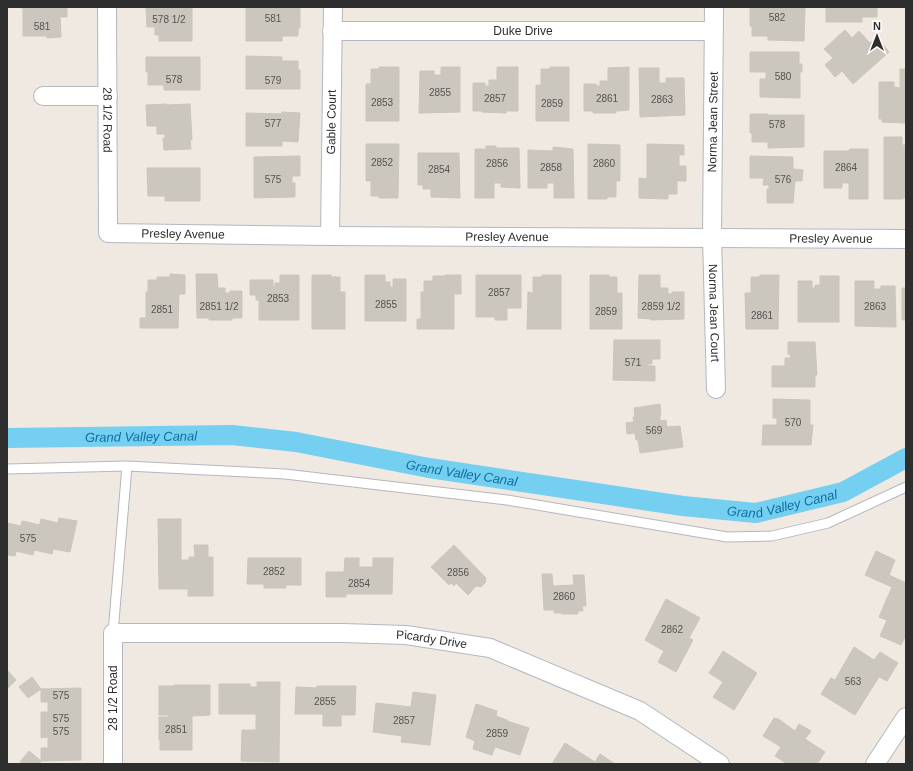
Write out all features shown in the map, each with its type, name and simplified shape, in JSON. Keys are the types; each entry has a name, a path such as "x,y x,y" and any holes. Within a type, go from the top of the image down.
{"street":[{"name":"28 1/2 Road","path":"107,7 108,233"},
{"name":"Gable Court","path":"330,236 333,7"},
{"name":"Norma Jean Street","path":"712,237 714,7"},
{"name":"Duke Drive","path":"332,31 714,31"},
{"path":"42,96 108,96"},
{"name":"Presley Avenue","path":"108,233 330,236 906,239"},
{"name":"Norma Jean Court","path":"712,237 716,389"},
{"name":"28 1/2 Road","path":"113,633 113,764"},
{"name":"Picardy Drive","path":"113,633 343,633 406,635 490,648 640,711 720,764"},
{"path":"875,764 906,717"}],"lane":[{"path":"7,469 127,466 285,474 507,500 727,537 772,536 828,523 906,487"},
{"path":"113,633 127,466"}],"building":[{"path":"20,7 67,7 67,17 60,17 61,37 47,38 47,36 23,36 23,8"},
{"path":"146,7 192,7 192,41 159,41 159,35 155,35 155,27 147,27"},
{"path":"826,7 878,8 877,17 862,17 862,22 826,22"},
{"path":"246,8 300,8 300,28 298,28 298,36 282,36 282,41 246,41"},
{"path":"750,8 805,8 804,41 768,40 768,36 752,36 752,26 750,26"},
{"path":"845,30 852,38 859,31 870,43 877,37 889,52 853,84 842,71 835,77 825,65 833,58 824,49"},
{"path":"750,52 799,52 799,64 802,64 802,72 800,72 800,98 760,97 760,79 766,79 766,72 750,72"},
{"path":"246,56 282,57 282,61 298,61 298,70 300,70 300,89 246,89"},
{"path":"146,57 200,57 200,90 164,90 164,85 148,85"},
{"path":"379,67 399,67 399,121 366,121 366,84 371,84 371,69 379,69"},
{"path":"441,67 460,67 460,112 419,113 420,71 434,71 434,75 441,75"},
{"path":"497,67 518,67 518,111 506,111 506,113 473,111 473,83 485,83 485,86 489,86 489,80 497,80"},
{"path":"550,67 569,67 569,121 536,121 536,85 541,85 541,69 550,69"},
{"path":"629,67 629,110 616,111 616,113 593,113 593,111 584,111 584,84 596,84 596,86 600,86 600,81 608,81 608,68"},
{"path":"639,68 659,68 659,83 666,83 666,78 684,78 685,115 640,117"},
{"path":"900,69 906,69 906,123 882,122 882,119 879,119 879,82 894,82 894,87 900,88"},
{"path":"190,104 191,149 164,150 163,138 165,138 165,134 157,134 157,126 147,126 146,105"},
{"path":"282,112 300,113 298,142 282,141 282,146 246,146 246,113 282,114"},
{"path":"750,114 804,115 804,147 768,148 768,142 752,142 752,133 750,133"},
{"path":"884,137 902,137 902,145 906,145 906,198 903,199 884,199"},
{"path":"366,144 399,144 398,198 379,198 379,196 371,196 371,181 366,181"},
{"path":"588,144 620,145 620,181 616,181 616,197 607,197 607,199 588,199"},
{"path":"647,144 684,145 684,155 679,155 679,166 686,166 686,181 677,181 677,194 668,194 668,199 639,198 639,178 647,179"},
{"path":"486,146 496,146 496,148 519,148 520,188 501,187 501,183 494,183 494,198 475,198 475,149 486,149"},
{"path":"553,147 573,149 574,198 554,198 554,183 547,183 547,188 528,188 528,150 553,151"},
{"path":"850,149 868,149 868,199 849,199 849,183 842,183 842,188 824,188 824,151 848,151"},
{"path":"418,153 459,153 460,198 431,197 431,189 423,189 423,185 418,185"},
{"path":"300,156 300,176 292,176 292,183 295,183 295,197 254,198 254,157"},
{"path":"750,156 793,157 793,169 803,170 802,181 795,181 793,203 767,203 767,189 769,189 769,185 763,185 764,178 750,178"},
{"path":"147,168 200,168 200,201 165,201 165,196 148,196"},
{"path":"170,274 185,275 185,294 179,294 178,328 140,328 140,318 146,318 146,292 148,292 148,280 157,280 157,277 170,277"},
{"path":"196,274 217,274 218,288 225,288 225,293 230,293 230,291 242,291 242,318 232,318 232,320 209,320 209,318 197,318"},
{"path":"280,275 299,275 299,320 259,320 259,300 256,300 256,295 250,295 250,280 273,280 273,287 275,287 275,283 280,283"},
{"path":"312,275 331,275 331,277 340,277 340,292 345,292 345,329 312,329"},
{"path":"365,275 385,275 385,282 390,282 390,287 393,287 393,279 406,279 406,321 365,321"},
{"path":"461,275 461,294 454,294 454,329 417,329 417,319 421,319 421,292 424,292 424,281 433,281 433,276"},
{"path":"476,275 521,275 521,308 507,308 507,320 495,320 495,317 476,317"},
{"path":"542,275 561,275 561,329 527,329 528,292 533,293 533,277 542,277"},
{"path":"590,275 609,275 609,277 617,277 617,293 622,293 622,329 590,329"},
{"path":"639,275 660,275 660,288 668,288 668,294 672,294 672,292 684,292 684,319 651,320 638,318"},
{"path":"760,275 779,275 778,329 746,329 745,293 751,293 751,277 760,277"},
{"path":"820,276 839,276 839,322 798,322 798,281 812,281 812,288 815,288 815,285 820,285"},
{"path":"855,281 874,281 874,289 881,289 881,286 895,286 896,327 855,326"},
{"path":"902,288 906,288 906,320 902,320"},
{"path":"614,340 660,340 660,359 652,359 652,364 648,364 648,366 655,366 655,381 613,380"},
{"path":"788,342 815,342 817,375 815,375 815,387 772,387 772,366 785,366 785,358 791,358 790,354 788,354"},
{"path":"773,399 810,400 810,425 813,425 811,445 762,445 763,425 777,425 777,418 773,418"},
{"path":"660,404 660,421 666,420 667,427 680,426 683,447 640,453 638,440 636,440 635,433 627,434 626,423 634,422 634,408"},
{"path":"59,518 77,521 70,552 53,549"},
{"path":"41,519 58,523 52,554 34,550"},
{"path":"158,519 181,519 181,560 189,560 189,557 195,557 194,545 208,545 208,557 213,557 213,596 188,596 188,589 159,589"},
{"path":"22,521 40,525 33,555 16,551"},
{"path":"7,523 21,526 15,556 7,555"},
{"path":"454,545 486,578 485,583 481,587 476,586 468,595 456,583 454,586 451,583 449,585 431,567"},
{"path":"876,551 895,560 889,575 906,583 906,635 901,645 880,636 887,620 879,617 892,587 865,575"},
{"path":"248,558 301,558 301,585 286,585 286,588 264,588 264,584 247,584"},
{"path":"345,558 359,558 359,567 373,567 373,558 393,558 392,594 346,594 346,597 326,597 326,572 344,572"},
{"path":"542,574 552,574 553,586 574,585 573,575 584,575 586,606 582,606 583,611 578,611 578,614 562,614 554,613 554,610 544,610"},
{"path":"666,599 700,618 689,638 693,640 676,672 658,662 664,651 645,640"},
{"path":"854,647 874,660 880,652 898,663 887,681 879,677 855,715 821,694 831,678 835,680"},
{"path":"723,651 757,673 734,710 713,697 723,682 709,673"},
{"path":"7,670 16,680 7,689"},
{"path":"32,677 41,689 28,698 19,687"},
{"path":"257,682 280,682 279,762 241,761 242,730 256,730 256,714 219,714 219,684 250,684 250,687 257,687"},
{"path":"210,685 210,715 192,716 192,750 160,750 159,717 169,717 169,715 159,715 159,686"},
{"path":"317,686 356,686 355,715 341,715 341,726 323,726 323,714 295,714 296,687 317,688"},
{"path":"81,688 81,706 48,707 48,702 41,702 41,689"},
{"path":"413,692 436,695 430,745 401,742 402,736 373,732 376,703 411,707"},
{"path":"476,704 497,711 496,716 507,721 529,728 520,755 495,747 492,755 473,749 475,741 466,737"},
{"path":"81,706 81,724 41,725 41,712 48,712 48,707"},
{"path":"774,718 777,718 795,731 799,724 811,731 805,739 825,752 817,764 787,764 775,756 781,747 763,736"},
{"path":"81,724 81,743 48,743 48,737 41,738 41,725"},
{"path":"48,743 81,743 81,760 41,761 41,748 48,748"},
{"path":"565,743 595,762 600,754 615,764 552,764"},
{"path":"29,751 41,761 39,764 23,764 20,762"}],"waterway":[{"name":"Grand Valley Canal","path":"7,438 232,435 296,442 429,468 683,506 756,513 843,492 906,458"}]}
